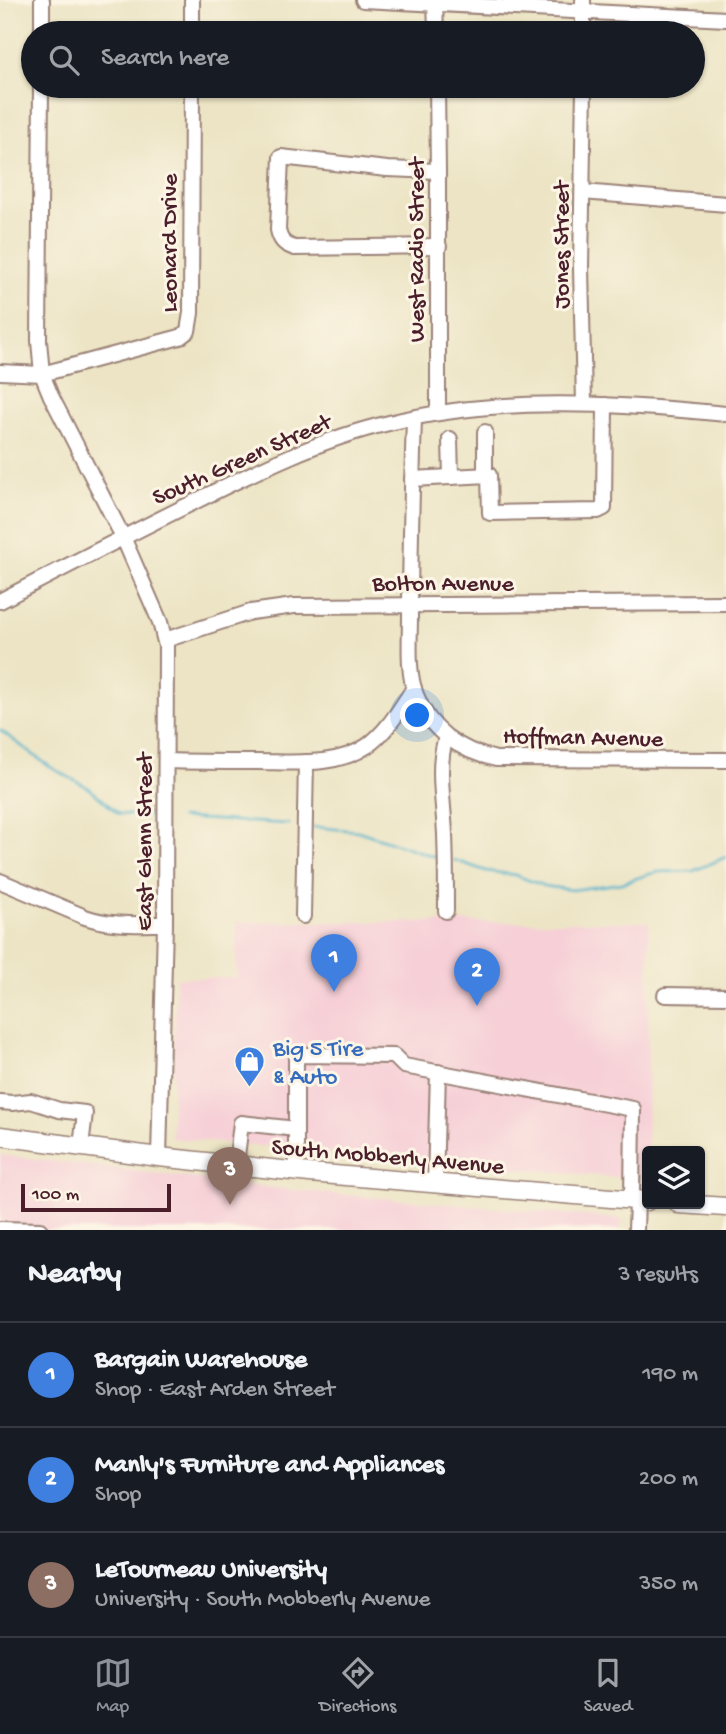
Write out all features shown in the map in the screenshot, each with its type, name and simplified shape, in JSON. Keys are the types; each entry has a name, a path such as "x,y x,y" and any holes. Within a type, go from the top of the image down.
{"main road":[{"name":"South Mobberly Avenue","path":"0,1136 296,1172 639,1201"},
{"path":"705,1206 726,1207"}],"street":[{"path":"42,0 42,21"},
{"path":"192,0 192,21"},
{"path":"363,0 583,6 726,19"},
{"path":"435,2 436,21"},
{"name":"East Glenn Street","path":"41,98 39,341 42,374 123,537 160,622 165,640 165,924 159,1157"},
{"name":"Leonard Drive","path":"0,372 42,374 180,337 186,333 191,313 192,98"},
{"name":"West Radio Street","path":"437,98 438,413"},
{"name":"Jones Street","path":"584,98 581,267 584,404"},
{"path":"439,171 387,169 281,157 278,230 286,246 295,248 439,246"},
{"path":"583,192 726,204"},
{"name":"South Green Street","path":"0,601 288,456 359,431 438,413 487,408 584,404 726,414"},
{"path":"412,479 489,475 490,513 598,512 604,508 605,405"},
{"path":"166,761 306,762 340,758 357,752 382,733 414,688 410,605 414,418"},
{"path":"485,432 485,476"},
{"path":"450,439 451,477"},
{"name":"Bolton Avenue","path":"165,640 243,615 274,608 301,606 726,603"},
{"name":"Hoffman Avenue","path":"414,688 425,712 446,738 483,757 726,760"},
{"path":"446,738 441,765 446,911"},
{"path":"303,916 306,762"},
{"path":"0,881 100,921 119,924 165,924"},
{"path":"665,995 726,996"},
{"path":"296,1172 296,1055 394,1056 404,1066 633,1110 639,1201 636,1230"},
{"path":"435,1184 438,1072"},
{"path":"0,1102 31,1101 59,1110 85,1113 81,1146"},
{"path":"236,1165 241,1123 296,1129"},
{"path":"0,1229 40,1230"}],"shaded area":[{"path":"237,922 649,922 647,1146 642,1146 642,1180 171,1138 176,978 236,978"},
{"path":"0,1155 299,1191 622,1219 621,1230 0,1230"}],"waterway":[{"path":"0,730 50,767 89,788 119,814 156,816"},
{"path":"180,818 288,824"},
{"path":"313,827 358,831 436,857"},
{"path":"454,860 486,871 515,875 544,886 572,890 622,883 656,872 693,871 726,857"}],"place":[{"name":"Bargain Warehouse","path":"334,992"},
{"name":"Manly's Furniture and Appliances","path":"477,1006"},
{"name":"Big 5 Tire & Auto","path":"250,1088"},
{"name":"LeTourneau University","path":"230,1205"}]}
